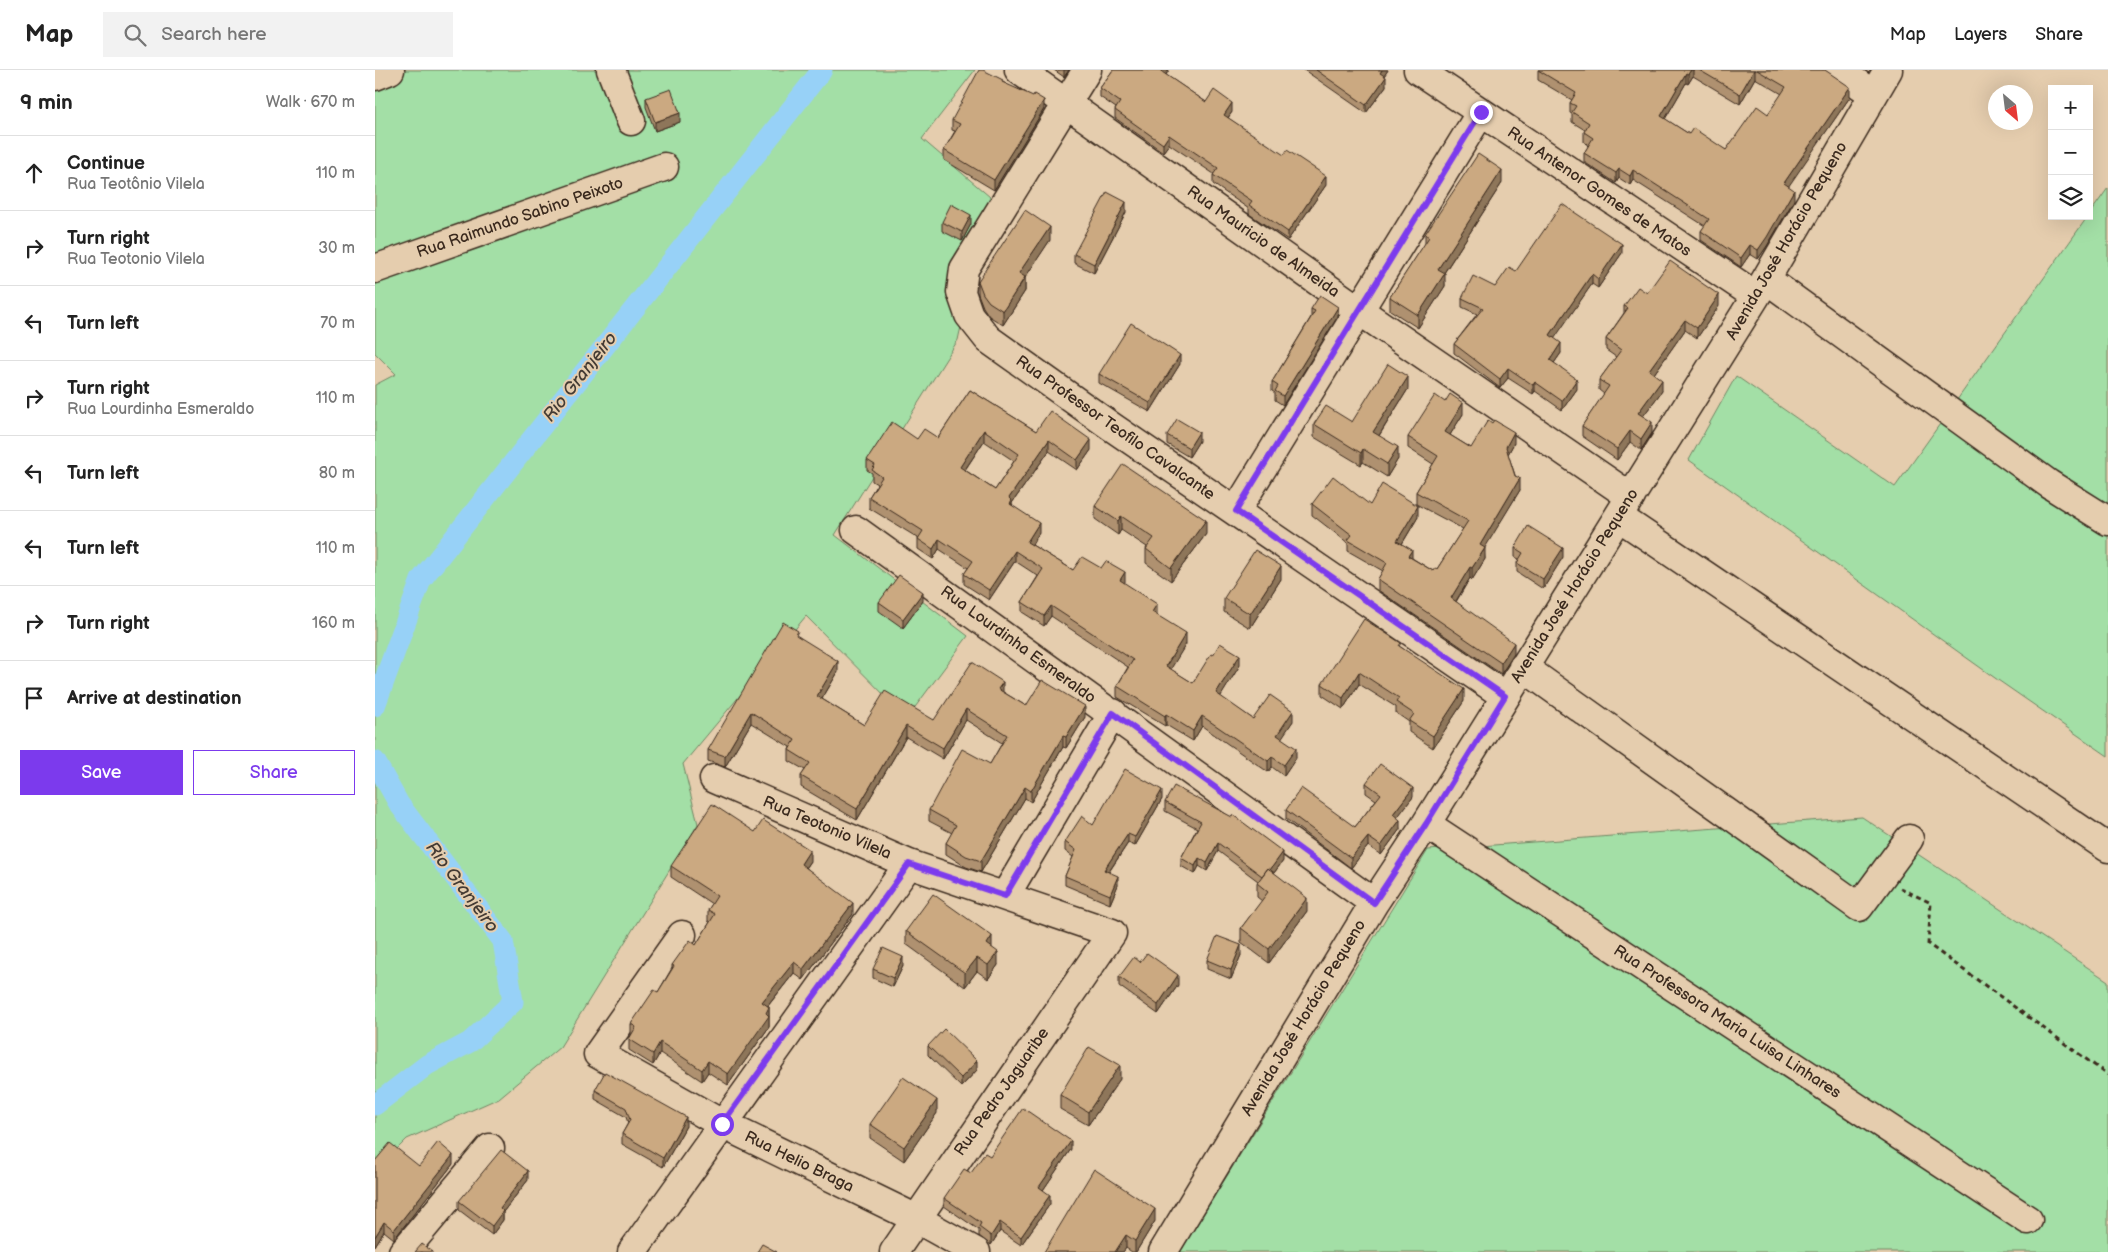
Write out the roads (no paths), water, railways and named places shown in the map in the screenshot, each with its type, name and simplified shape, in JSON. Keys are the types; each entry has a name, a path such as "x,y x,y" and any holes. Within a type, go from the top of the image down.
{"street":[{"path":"375,76 390,70"},
{"path":"611,70 631,121"},
{"name":"Rua Mauricio de Almeida","path":"1019,70 1360,311 1625,508 2108,848"},
{"path":"1066,102 1087,70"},
{"name":"Rua Antenor Gomes de Matos","path":"1418,70 1481,112 1761,288 2049,484 2108,521"},
{"path":"1838,70 1873,94"},
{"name":"Avenida José Horácio Pequeno","path":"1163,1252 1374,903 1426,824 1523,667 1625,508 1761,288 1888,70"},
{"name":"Rua Professor Teofilo Cavalcante","path":"1066,102 964,269 961,292 969,315 988,338 1112,427 1505,696"},
{"path":"1236,511 1481,112"},
{"name":"Rua Raimundo Sabino Peixoto","path":"375,269 664,167"},
{"name":"Rua Lourdinha Esmeraldo","path":"856,530 1113,713 1374,903"},
{"path":"1523,667 1859,907 1909,839"},
{"path":"1005,896 1113,713"},
{"name":"Rua Teotonio Vilela","path":"714,780 909,864 1112,933"},
{"name":"Rua Professora Maria Luisa Linhares","path":"1426,824 2028,1220"},
{"path":"632,1252 909,864"},
{"name":"Rua Pedro Jaguaribe","path":"894,1252 915,1218 1112,933"},
{"name":"Rua Helio Braga","path":"682,935 598,1054 722,1124 915,1218 976,1252"},
{"path":"403,1252 490,1148"}],"waterway":[{"name":"Rio Granjeiro","path":"375,706 421,580 822,70"},
{"name":"Rio Granjeiro","path":"375,761 399,804 503,941 513,1002 470,1042 427,1065 375,1105"}]}
